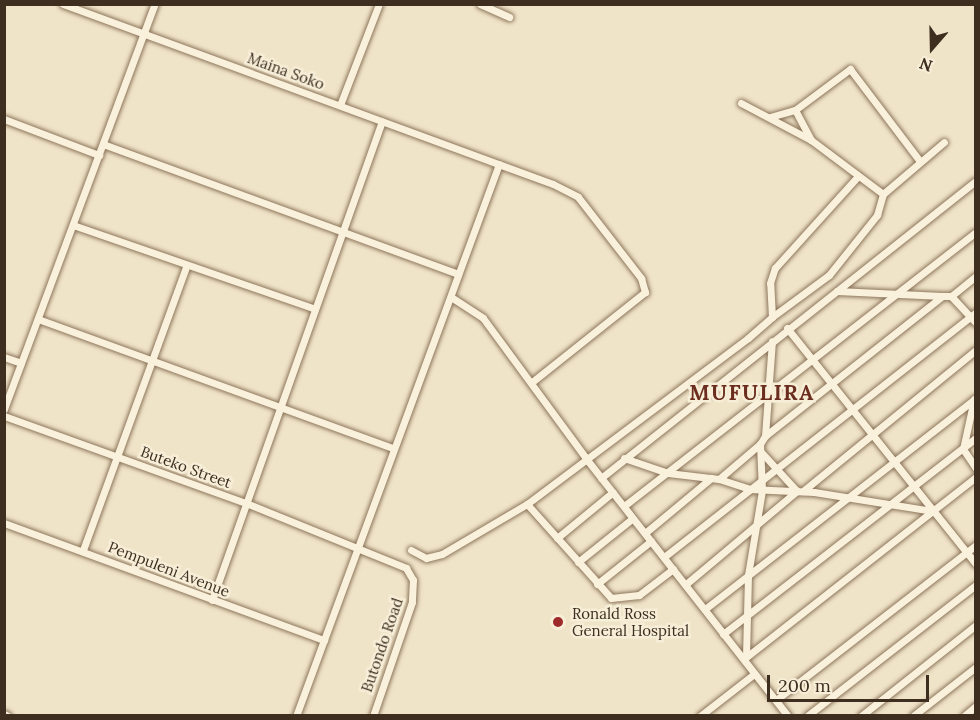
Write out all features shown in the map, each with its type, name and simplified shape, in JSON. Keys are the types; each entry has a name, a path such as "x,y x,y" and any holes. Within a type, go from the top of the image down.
{"street":[{"name":"Maina Soko","path":"63,4 498,164 578,197 645,284 639,299 532,382"},
{"path":"4,409 154,4"},
{"path":"339,105 379,4"},
{"path":"480,4 509,17"},
{"path":"770,117 795,110 849,69 919,160"},
{"path":"741,103 811,140 883,194"},
{"path":"795,110 811,140"},
{"path":"4,119 99,155"},
{"path":"212,600 382,121"},
{"path":"411,550 426,558 442,554 527,504 588,461 829,275 877,215 883,194 919,160 944,142"},
{"path":"103,144 458,274"},
{"path":"296,716 498,164"},
{"path":"772,317 770,283 775,268 858,176"},
{"path":"601,478 975,181"},
{"path":"73,225 315,309"},
{"path":"624,506 975,232"},
{"path":"83,550 187,265"},
{"path":"951,296 975,276"},
{"path":"837,291 951,296 973,314 975,323"},
{"path":"765,436 833,385 942,296"},
{"path":"451,297 483,318 601,478 788,716"},
{"path":"664,557 762,477 973,314"},
{"path":"38,319 393,448"},
{"path":"787,328 975,564"},
{"path":"744,658 748,575 762,490 761,448 765,436 772,341"},
{"path":"686,584 756,525 873,435 975,350"},
{"path":"4,357 21,363"},
{"path":"975,397 963,449 975,468"},
{"path":"705,609 975,397"},
{"name":"Buteko Street","path":"4,416 357,546"},
{"path":"723,634 975,438"},
{"path":"761,448 800,491"},
{"path":"645,533 715,478 761,448"},
{"path":"624,458 668,472 715,478 750,489 848,496 933,511"},
{"path":"744,658 975,477"},
{"path":"557,538 613,492"},
{"path":"527,504 611,598 631,598 673,569"},
{"path":"578,562 633,518"},
{"name":"Pempuleni Avenue","path":"4,523 324,640"},
{"path":"597,584 651,541"},
{"path":"776,700 975,545"},
{"name":"Butondo Road","path":"357,546 401,563 411,574 414,589 373,716"},
{"path":"807,716 975,585"},
{"path":"861,716 975,626"},
{"path":"913,716 975,667"},
{"path":"700,716 754,674"},
{"path":"964,716 975,706"}],"place":[{"name":"Ronald Ross General Hospital","path":"558,622"}],"district":[{"name":"MUFULIRA","path":"752,393"}]}
